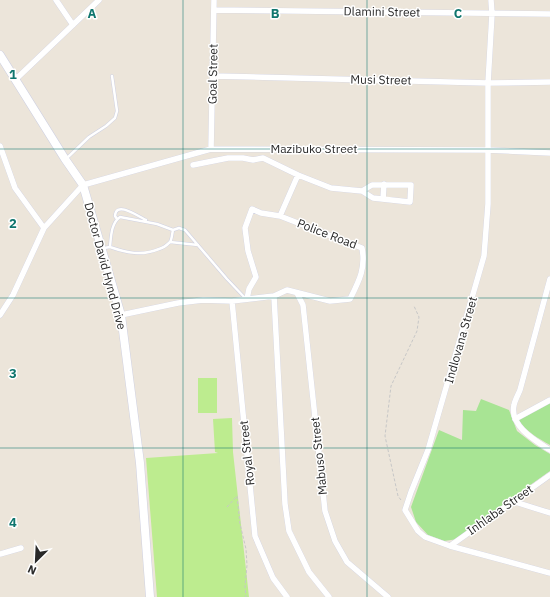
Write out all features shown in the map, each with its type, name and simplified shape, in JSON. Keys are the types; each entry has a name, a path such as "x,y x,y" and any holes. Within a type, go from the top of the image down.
{"main road":[{"name":"Doctor David Hynd Drive","path":"0,55 83,185 106,247 121,315 140,463 150,597"}],"street":[{"path":"56,0 73,25"},
{"path":"15,80 99,0"},
{"name":"Goal Street","path":"211,149 214,0"},
{"name":"Indlovana Street","path":"406,507 428,450 484,256 488,204 488,83 492,14 491,0"},
{"name":"Dlamini Street","path":"214,10 550,14"},
{"name":"Musi Street","path":"213,76 488,83 550,82"},
{"path":"0,146 15,188 44,228"},
{"name":"Mazibuko Street","path":"83,185 211,149 488,150 550,153"},
{"path":"194,164 228,158 253,160 263,158 298,175 331,188 362,191 373,198 410,202 411,185 372,185 362,191"},
{"path":"280,216 298,175"},
{"path":"383,199 384,184"},
{"path":"0,315 13,295 44,228 83,185"},
{"name":"Police Road","path":"121,315 197,301 232,301 274,296 287,290 330,301 350,298 361,276 364,258 362,248 280,216 261,213 252,209 245,228 248,251 256,277 249,289 247,299"},
{"path":"550,279 520,390 513,407 515,419 520,427 528,436 550,450"},
{"name":"Mabuso Street","path":"297,293 303,305 325,511 336,541 347,562 388,597"},
{"path":"274,296 284,497 289,531 309,572 329,597"},
{"name":"Royal Street","path":"232,301 255,536 273,578 287,597"},
{"path":"515,419 550,400"},
{"name":"Inhlaba Street","path":"450,546 550,475"},
{"path":"512,501 550,513"},
{"path":"406,507 405,510 418,531 425,537 450,546 550,573"},
{"path":"0,554 21,548"}],"lane":[{"path":"65,159 89,137 115,118 117,111 112,76"},
{"path":"173,230 170,242 163,248 153,252 140,254 106,247 117,218 115,216 115,212 121,209 152,223 173,230 179,228 185,230 227,279 247,299"},
{"path":"117,218 124,217 152,223"},
{"path":"170,242 199,246"}],"path":[{"path":"406,507 398,496 385,436 391,386 417,331 419,317 414,306"},
{"path":"227,507 237,496 240,524 246,549 246,597"}],"green space":[{"path":"198,378 217,378 217,413 198,413"},
{"path":"481,399 509,410 517,431 550,454 550,471 458,539 444,541 428,535 416,522 411,507 439,430 462,440 463,410 476,411"},
{"path":"550,402 550,445 528,431 518,419"},
{"path":"232,418 233,452 249,597 157,597 146,458 218,453 215,452 213,419"}]}
